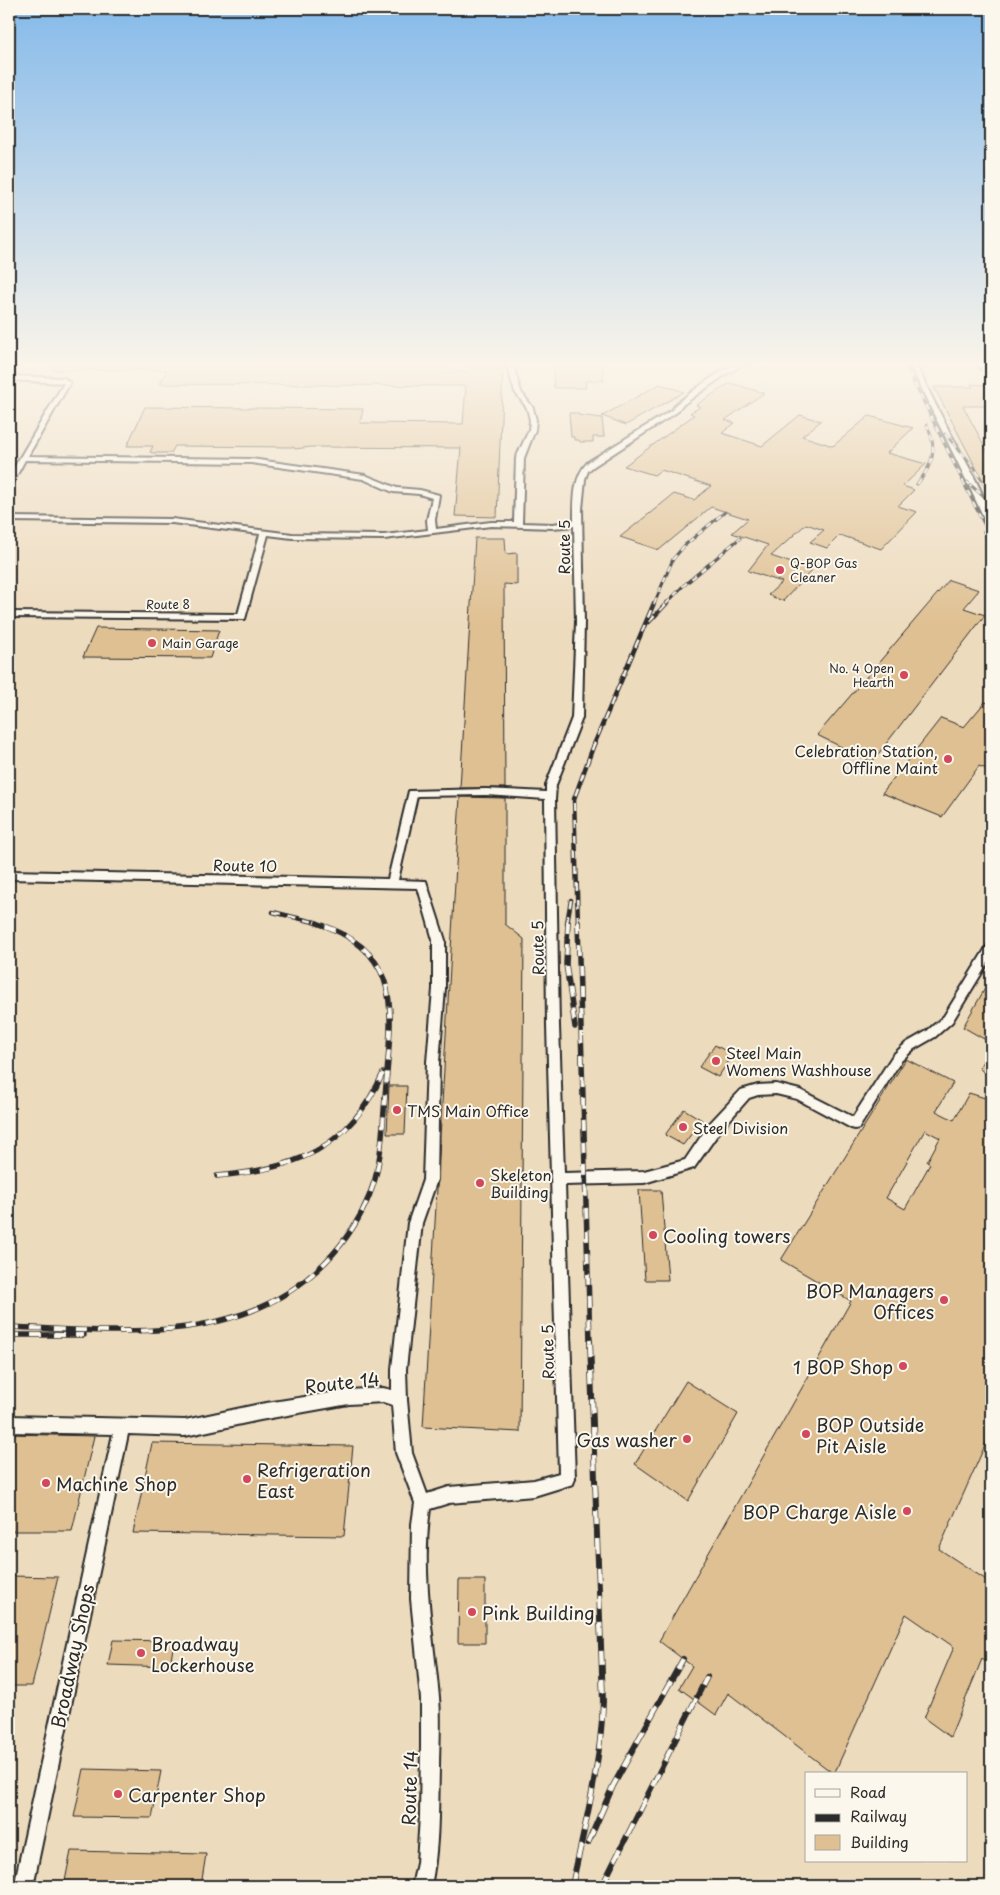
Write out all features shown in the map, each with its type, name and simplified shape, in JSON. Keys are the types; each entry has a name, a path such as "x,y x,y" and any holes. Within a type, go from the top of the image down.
{"street":[{"path":"9,482 27,450"},
{"path":"518,524 520,458 523,450"},
{"name":"Route 5","path":"423,1503 449,1495 534,1488 566,1478 553,1026 551,785 577,718 580,622 577,523 581,479 585,470 591,464 613,450"},
{"path":"956,450 991,525"},
{"path":"23,458 251,461 365,477 396,490 420,492 436,497 431,520 432,532"},
{"path":"9,518 172,521 264,534 384,537 467,526 518,524 552,526 577,523"},
{"name":"Route 8","path":"9,616 242,617 264,534"},
{"path":"392,884 413,793 486,792 551,796"},
{"name":"Route 10","path":"9,875 422,884 439,940"},
{"path":"399,1400 399,1369 415,1223 430,1180 433,1062 439,989 439,940"},
{"path":"558,1179 644,1177 689,1164 715,1127 745,1094 758,1090 776,1089 800,1095 855,1124 897,1058 910,1046 931,1034 948,1020 991,949"},
{"name":"Route 14","path":"9,1424 185,1428 260,1412 349,1397 383,1395 399,1400 404,1453 423,1503 420,1524 419,1599 430,1700 430,1746 429,1816 426,1863 422,1886"},
{"name":"Broadway Shops","path":"23,1886 122,1426"}],"shaded area":[{"path":"9,450 991,450 991,1886 9,1886"}],"building":[{"path":"151,450 172,450 171,453 150,452"},
{"path":"461,450 500,450 497,517 455,516"},
{"path":"645,450 890,450 887,453 926,464 903,486 914,490 898,506 917,512 881,549 840,535 827,548 824,547 810,542 824,530 806,524 771,556 812,570 783,601 768,595 782,582 748,571 768,545 732,533 748,519 711,507 659,550 620,537 674,494 694,500 711,486 661,470 654,475 624,466"},
{"path":"967,450 987,450 991,458 991,481 983,481"},
{"path":"475,538 505,538 506,554 517,553 517,585 504,584 505,788 460,788"},
{"name":"No. 4 Open Hearth","path":"949,580 979,590 964,608 985,615 872,762 817,735"},
{"name":"Main Garage","path":"96,628 219,630 210,658 83,657"},
{"name":"Celebration Station, Offline Maint","path":"985,702 991,704 991,749 985,758 991,761 991,764 987,769 979,766 942,817 882,793 941,718 964,727"},
{"name":"Skeleton Building","path":"460,797 505,798 505,924 524,939 520,1432 423,1427"},
{"path":"991,978 991,1043 963,1027"},
{"name":"Steel Main Womens Washhouse","path":"715,1045 733,1055 718,1077 699,1067"},
{"path":"991,1047 991,1079 979,1068"},
{"name":"1 BOP Shop","path":"906,1059 953,1083 936,1111 954,1120 969,1093 985,1098 991,1086 991,1230 987,1238 991,1240 991,1432 939,1549 991,1583 991,1665 982,1659 950,1737 924,1718 954,1647 906,1614 835,1772 831,1772 728,1693 716,1715 679,1688 692,1666 659,1641 851,1301 781,1260","holes":["925,1130 940,1138 927,1162 930,1164 905,1209 886,1198"]},
{"name":"TMS Main Office","path":"389,1086 407,1086 405,1134 387,1134"},
{"name":"Steel Division","path":"684,1109 702,1120 683,1145 665,1135"},
{"name":"Cooling towers","path":"639,1190 661,1190 668,1280 645,1280"},
{"name":"Gas washer","path":"686,1381 738,1414 688,1501 635,1464"},
{"name":"Machine Shop","path":"9,1434 94,1436 72,1531 9,1531"},
{"name":"Refrigeration East","path":"152,1443 353,1446 344,1536 133,1533"},
{"path":"9,1576 58,1577 32,1686 9,1686"},
{"name":"Pink Building","path":"459,1580 485,1580 485,1643 458,1643"},
{"name":"Broadway Lockerhouse","path":"113,1640 174,1641 170,1667 108,1665"},
{"name":"Carpenter Shop","path":"84,1769 161,1771 152,1818 74,1817"},
{"path":"71,1851 206,1854 201,1886 64,1886"}],"railway":[{"path":"917,484 927,470 933,450"},
{"path":"948,450 991,538"},
{"path":"959,450 974,467 991,495"},
{"path":"967,482 991,503"},
{"path":"654,604 673,559 685,545 725,512"},
{"path":"984,532 991,548"},
{"path":"666,604 683,586 740,538"},
{"path":"578,923 574,799 593,747 654,603"},
{"path":"649,622 667,603"},
{"path":"567,923 571,900"},
{"path":"273,912 314,922"},
{"path":"9,1327 116,1331 152,1330 187,1327 222,1320 256,1309 287,1293 316,1271 341,1244 352,1229 369,1197 378,1168 390,1031 390,1007 386,986 378,966 364,949 343,934 314,922"},
{"path":"568,922 566,964 575,1027"},
{"path":"578,922 590,1343"},
{"path":"217,1176 271,1168 317,1150 336,1137 354,1120 369,1099 383,1073"},
{"path":"9,1335 84,1335"},
{"path":"572,1886 596,1771 603,1701 590,1341"},
{"path":"588,1843 613,1786 683,1659"},
{"path":"602,1886 707,1677"}],"place":[{"name":"Q-BOP Gas Cleaner","path":"780,570"},
{"name":"Main Garage","path":"152,643"},
{"name":"No. 4 Open Hearth","path":"904,675"},
{"name":"Celebration Station, Offline Maint","path":"948,759"},
{"name":"Steel Main Womens Washhouse","path":"716,1061"},
{"name":"TMS Main Office","path":"397,1110"},
{"name":"Steel Division","path":"683,1127"},
{"name":"Skeleton Building","path":"480,1183"},
{"name":"Cooling towers","path":"653,1235"},
{"name":"BOP Managers Offices","path":"944,1300"},
{"name":"1 BOP Shop","path":"903,1366"},
{"name":"BOP Outside Pit Aisle","path":"806,1434"},
{"name":"Gas washer","path":"687,1439"},
{"name":"Refrigeration East","path":"247,1479"},
{"name":"Machine Shop","path":"46,1483"},
{"name":"BOP Charge Aisle","path":"907,1511"},
{"name":"Pink Building","path":"472,1612"},
{"name":"Broadway Lockerhouse","path":"141,1653"},
{"name":"Carpenter Shop","path":"118,1794"}]}
